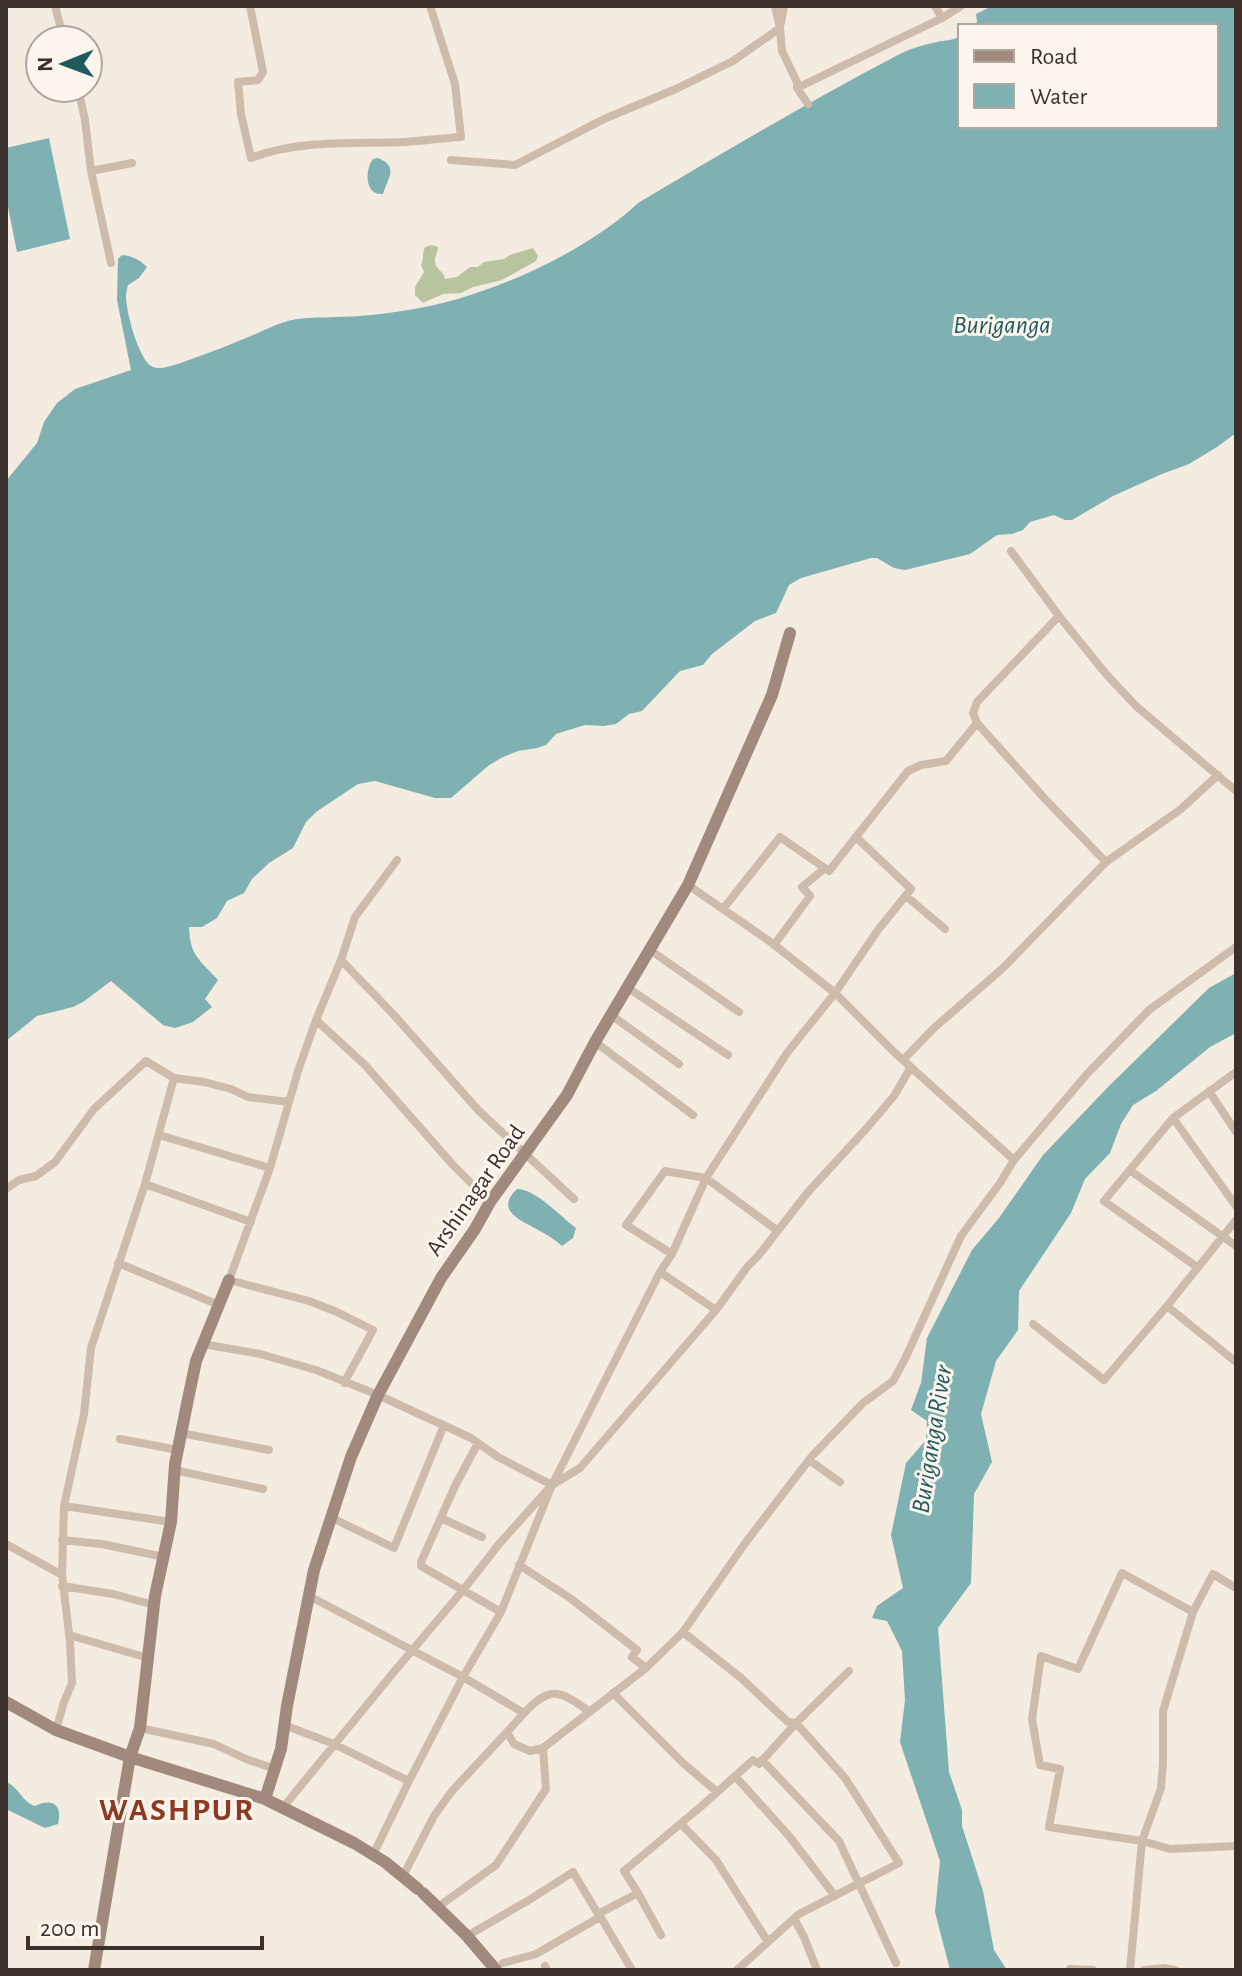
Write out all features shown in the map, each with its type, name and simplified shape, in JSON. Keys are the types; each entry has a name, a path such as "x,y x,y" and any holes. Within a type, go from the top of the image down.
{"street":[{"path":"250,6 263,72 258,80 238,82 241,114 251,158 263,153 321,144 461,137 455,84 430,6"},
{"path":"775,6 782,51 797,88 808,104"},
{"path":"451,160 515,165 604,119 721,67 780,28 784,6"},
{"path":"935,6 942,18"},
{"path":"797,88 961,6"},
{"path":"82,104 91,171 111,263"},
{"path":"91,171 132,163"},
{"path":"1011,551 1059,616 1136,706 1234,786"},
{"path":"1059,616 977,702 973,713 977,723 1106,862"},
{"name":"Arshinagar Road","path":"265,1799 281,1749 314,1570 351,1457 378,1395 441,1278 490,1202 567,1095 688,885 772,695 790,633"},
{"path":"723,909 780,837 829,871 908,771 921,765 946,761 977,723"},
{"path":"285,1805 499,1544 552,1485 580,1468 716,1310 808,1192 894,1096 907,1063 934,1028 1003,968 1106,862 1181,809 1218,775"},
{"path":"373,1855 463,1677 501,1612 552,1485 672,1254 706,1178 787,1053 911,889 857,838"},
{"path":"94,1970 130,1757 140,1728 154,1605 171,1522 174,1470 196,1361 251,1222 298,1071 355,917 397,860"},
{"path":"774,945 810,896 802,887 825,868"},
{"path":"688,885 774,945 835,993 894,1052 1014,1160"},
{"path":"906,896 945,929"},
{"path":"507,1732 514,1744 530,1751 543,1748 646,1668 683,1632 809,1460 863,1403 893,1381 961,1236 1014,1160 1087,1074 1149,1010 1236,947"},
{"path":"650,950 739,1012"},
{"path":"341,960 479,1111 574,1199"},
{"path":"628,988 728,1055"},
{"path":"611,1015 679,1064"},
{"path":"316,1020 365,1065 490,1202"},
{"path":"595,1042 693,1115"},
{"path":"6,1189 19,1180 36,1176 55,1162 94,1109 146,1061 174,1078 204,1082 248,1097 289,1102"},
{"path":"1197,1267 1104,1201 1173,1118 1236,1072"},
{"path":"56,1730 72,1683 62,1586 64,1506 84,1414 91,1348 145,1184 174,1078"},
{"path":"1209,1091 1236,1132"},
{"path":"1173,1118 1236,1206"},
{"path":"159,1135 270,1168"},
{"path":"672,1254 627,1226 665,1171 706,1178 778,1231"},
{"path":"1131,1171 1236,1246"},
{"path":"145,1184 251,1222"},
{"path":"1033,1324 1104,1380 1236,1220"},
{"path":"118,1263 219,1305"},
{"path":"660,1272 716,1310"},
{"path":"229,1280 309,1301 373,1330 344,1383"},
{"path":"1167,1306 1236,1362"},
{"path":"203,1344 260,1354 316,1370 378,1395 444,1425 552,1485"},
{"path":"330,1517 394,1548 444,1425"},
{"path":"181,1433 269,1450"},
{"path":"120,1439 178,1450"},
{"path":"478,1443 421,1566 501,1612"},
{"path":"809,1460 840,1482"},
{"path":"174,1470 263,1489"},
{"path":"64,1506 171,1522"},
{"path":"441,1518 482,1537"},
{"path":"62,1540 102,1544 164,1557"},
{"path":"6,1544 62,1575"},
{"path":"519,1565 570,1598 637,1650 632,1657 646,1668"},
{"path":"1193,1612 1122,1573 1078,1669 1041,1656 1032,1719 1040,1765 1060,1769 1049,1827 1142,1841 1170,1849 1236,1846"},
{"path":"1130,1970 1142,1841 1161,1788 1163,1711 1193,1612 1213,1574 1236,1588"},
{"path":"62,1586 113,1594 154,1605"},
{"path":"309,1596 413,1649 524,1713"},
{"path":"683,1632 741,1678 788,1722 796,1723 845,1778 899,1863 799,1914 737,1970"},
{"path":"69,1635 148,1658"},
{"path":"661,1935 624,1871 753,1760 759,1764 849,1671"},
{"path":"403,1876 434,1816 452,1791 535,1701 546,1693 555,1692 566,1695 590,1712"},
{"path":"613,1693 683,1763 717,1792"},
{"path":"6,1702 56,1730 130,1757 265,1799 354,1843 403,1876 500,1966 536,1954 638,1893"},
{"path":"284,1725 334,1744 409,1781"},
{"path":"140,1728 214,1744 275,1769"},
{"path":"438,1907 496,1865 546,1789 543,1748"},
{"path":"762,1760 839,1841 896,1963"},
{"path":"735,1776 789,1836 835,1896"},
{"path":"681,1824 716,1860 768,1942"},
{"path":"467,1936 573,1872 632,1970"},
{"path":"796,1922 817,1970"},
{"path":"1070,1969 1093,1970"},
{"path":"1144,1970 1175,1970"}],"green space":[{"path":"425,247 438,247 435,262 445,279 457,277 470,267 478,267 484,262 504,259 533,248 538,256 536,261 502,280 461,293 443,294 423,303 415,295 415,287 424,272 421,265"}],"water":[{"name":"Buriganga","path":"992,6 1236,6 1236,433 1189,464 1113,496 1072,520 1054,515 1030,522 1023,530 997,535 970,554 905,570 871,558 801,578 789,585 776,613 755,621 712,654 703,665 680,671 642,711 629,714 616,724 585,725 556,734 546,745 501,758 451,798 435,798 375,781 358,784 316,812 306,822 293,848 269,863 252,879 244,893 227,901 217,918 202,927 189,927 194,951 218,980 205,999 212,1007 193,1022 175,1028 163,1025 111,981 73,1007 37,1016 6,1041 6,481 37,443 44,422 57,403 75,389 131,370 117,300 118,259 122,255 130,256 147,267 139,278 128,285 126,296 138,346 148,363 156,368 178,364 292,320 372,315 437,304 499,285 561,257 638,203 831,91 906,51 958,37 958,128 1218,128 1218,24 974,24 976,14"},
{"path":"49,138 70,239 17,252 6,197 6,148"},
{"path":"378,158 390,169 383,194 372,191 368,181 370,163"},
{"name":"Buriganga River","path":"1236,973 1236,1033 1210,1047 1156,1091 1133,1105 1121,1124 1110,1153 1085,1179 1071,1213 1019,1291 1018,1330 996,1361 981,1414 992,1462 974,1494 971,1583 938,1628 949,1772 983,1891 994,1950 1007,1970 950,1970 935,1912 940,1861 900,1742 905,1700 902,1651 887,1621 872,1618 877,1606 903,1588 891,1535 906,1463 926,1440 927,1421 911,1410 921,1383 927,1338 972,1250 999,1218 1043,1155 1209,988"},
{"path":"517,1189 540,1198 576,1228 573,1238 562,1246 514,1215 508,1204"},
{"path":"6,1782 35,1806 55,1804 59,1812 58,1824 45,1828 6,1809"}],"district":[{"name":"WASHPUR","path":"177,1809"}]}
